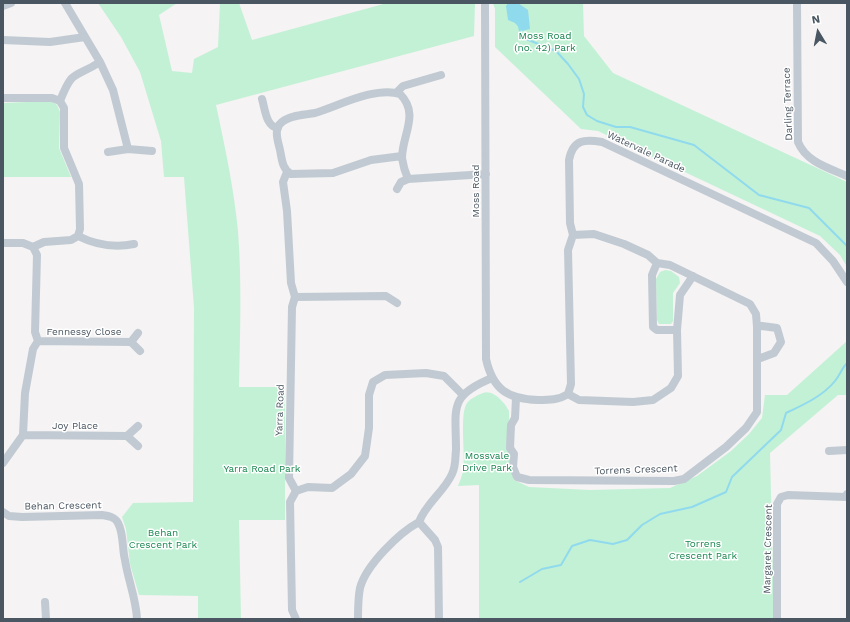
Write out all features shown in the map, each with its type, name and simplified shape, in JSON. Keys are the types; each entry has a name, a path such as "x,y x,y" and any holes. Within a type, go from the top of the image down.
{"street":[{"path":"3,6 12,3"},
{"path":"65,3 100,62 113,90 128,149"},
{"name":"Moss Road","path":"485,3 486,359 492,378"},
{"name":"Darling Terrace","path":"797,3 798,142 804,155 811,160 847,176"},
{"path":"3,40 50,42 85,37"},
{"path":"60,101 67,83 75,74 100,62"},
{"path":"396,93 403,86 441,75"},
{"path":"402,156 371,160 333,173 300,175 287,172 282,162 277,133 278,128 282,122 289,118 314,113 353,99 380,93 396,93 406,100 410,114 402,156 408,179"},
{"path":"3,98 52,98 60,101 64,108 64,148 79,184 80,229 78,236 71,240 44,242 33,247"},
{"path":"262,99 269,123 278,128"},
{"name":"Watervale Parade","path":"568,394 571,384 568,250 573,235 570,223 570,152 576,144 586,140 602,142 816,243 833,261 847,282"},
{"path":"108,152 128,149 152,151"},
{"name":"Yarra Road","path":"287,172 283,182 291,283 295,297 292,307 289,478 296,492"},
{"path":"397,189 401,182 408,179 486,174"},
{"name":"Torrens Crescent","path":"516,398 515,418 511,425 510,448 514,454 513,467 517,477 529,480 544,481 674,481 684,479 726,447 746,428 757,412 757,327 756,314 750,304 670,265 657,263 648,255 609,239 594,234 573,235"},
{"path":"78,236 92,243 119,247 134,244"},
{"path":"3,243 23,243 33,247 37,255 34,332 38,341 33,349 24,393 23,434 3,463"},
{"path":"657,263 652,275 653,327 657,330 677,330"},
{"path":"358,619 360,587 370,569 406,529 419,522 423,512 444,488 453,473 455,464 457,406 463,395 492,378 500,389 516,398 553,400 562,398 568,394 579,400 593,402 633,402 653,400 671,388 678,376 677,330 680,295 693,276"},
{"path":"295,297 386,296 397,303"},
{"path":"757,327 762,326 777,328 781,342 774,353 758,359"},
{"name":"Fennessy Close","path":"131,342 138,333"},
{"name":"Fennessy Close","path":"38,341 131,342 140,351"},
{"path":"296,619 292,610 290,502 296,492 308,487 332,488 351,474 365,456 369,428 369,395 373,382 385,375 426,373 444,376 463,395"},
{"path":"138,426 127,436 138,446"},
{"name":"Joy Place","path":"23,434 127,436"},
{"path":"828,451 847,450"},
{"name":"Margaret Crescent","path":"777,619 777,504 781,497 788,495 847,497"},
{"name":"Behan Crescent","path":"3,512 9,516 22,517 102,515 112,517 118,522 121,530 124,559 134,595 137,619"},
{"path":"419,522 435,540 438,547 438,619"},
{"path":"45,602 46,619"}],"green space":[{"path":"98,3 177,3 159,15 172,71 192,73 194,59 218,47 220,3 239,3 252,40 387,3 475,3 474,36 216,105 232,184 238,231 240,290 239,387 285,387 285,520 239,520 241,619 198,619 198,596 139,595 130,564 126,529 122,517 133,503 193,502 194,308 184,177 164,177 161,141 140,72 121,37"},
{"name":"Moss Road (no. 42) Park","path":"493,3 583,3 584,36 613,73 847,182 847,267 840,255 820,236 598,131 581,129 495,47 495,9"},
{"path":"51,101 57,105 60,112 59,148 71,177 3,177 3,103"},
{"path":"665,270 671,271 679,277 680,283 673,293 673,321 671,324 659,324 657,320 656,279 660,272"},
{"name":"Torrens Crescent Park","path":"847,341 847,395 838,395 770,453 774,619 479,619 479,485 458,486 463,473 464,464 463,416 467,403 470,400 487,392 495,395 507,408 509,411 510,467 514,480 529,487 590,490 670,488 697,476 731,451 749,434 762,418 765,395 787,395"}],"water":[{"path":"508,3 518,3 528,10 530,29 522,31 515,23 508,20 506,6"}],"waterway":[{"path":"519,26 521,37 556,51 568,64 579,79 584,94 583,107 587,115 597,121 616,127 630,127 694,145 759,195 809,208 847,246"},
{"path":"520,582 542,569 561,565 572,546 590,540 613,544 627,540 642,525 660,514 692,507 726,492 732,477 781,430 786,413 812,400 825,391 835,381 847,363"}],"park label":[{"name":"Mossvale Drive Park","path":"487,462"},
{"name":"Yarra Road Park","path":"262,469"},
{"name":"Behan Crescent Park","path":"163,538"}]}
